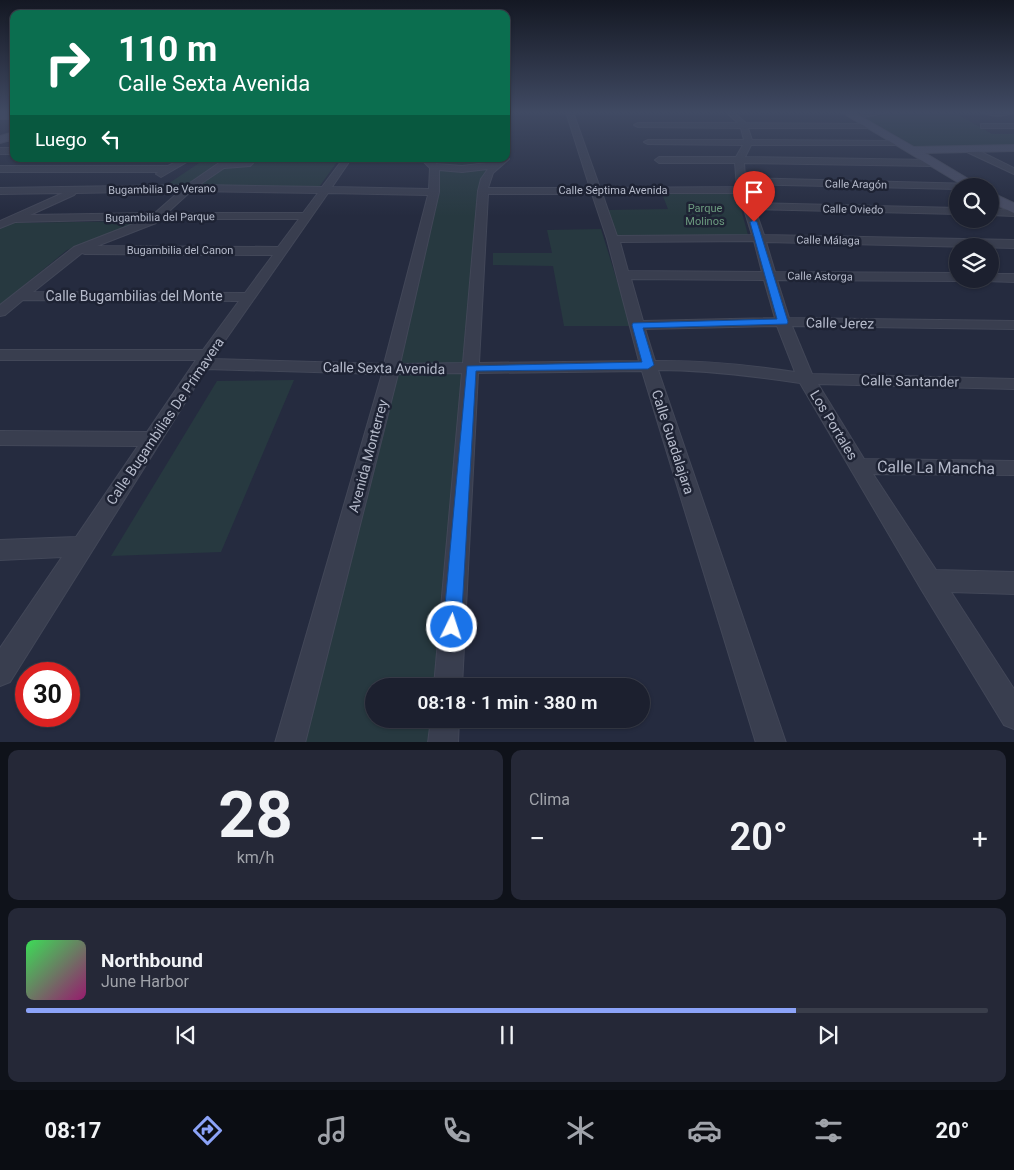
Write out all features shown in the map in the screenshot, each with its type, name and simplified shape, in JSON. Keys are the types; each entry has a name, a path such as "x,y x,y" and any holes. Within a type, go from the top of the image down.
{"street":[{"name":"Calle Guadalajara","path":"581,147 613,239 648,365 771,742"},
{"path":"651,147 661,164 739,160 933,163"},
{"name":"Los Portales","path":"743,147 739,160 743,193 759,238 783,322 806,379 858,466 1014,715"},
{"path":"905,147 958,178"},
{"path":"912,150 1014,148"},
{"path":"970,150 1014,171"},
{"path":"138,189 183,162"},
{"path":"0,312 78,250 145,224 158,216 190,188 225,162 246,164 249,162"},
{"name":"Calle Bugambilias De Primavera","path":"0,672 205,359 345,162"},
{"name":"Avenida Monterrey","path":"290,742 391,369 434,192 430,163 462,170 501,162"},
{"name":"Avenida Monterrey","path":"449,678 483,190 485,177 488,172 501,162"},
{"path":"0,169 170,169"},
{"name":"Calle Aragón","path":"743,193 949,187"},
{"name":"Bugambilia De Verano","path":"0,191 190,188 324,191"},
{"name":"Calle Séptima Avenida","path":"483,190 743,193"},
{"path":"0,225 75,191"},
{"path":"324,191 434,192"},
{"name":"Calle Oviedo","path":"743,193 949,210"},
{"path":"999,202 1014,211"},
{"path":"999,212 1014,211"},
{"name":"Bugambilia del Parque","path":"13,220 158,216 306,216"},
{"name":"Calle Málaga","path":"613,239 759,238 1014,244"},
{"name":"Bugambilia del Canon","path":"78,250 282,251"},
{"name":"Calle Astorga","path":"623,275 949,277"},
{"path":"999,278 1014,278"},
{"name":"Calle Bugambilias del Monte","path":"20,296 249,297"},
{"name":"Calle Jerez","path":"637,325 783,322 1014,325"},
{"name":"Calle Sexta Avenida","path":"0,355 205,359 391,369 648,365 710,366 806,379"},
{"name":"Calle Santander","path":"806,379 1014,384"},
{"path":"0,438 152,439"},
{"name":"Calle La Mancha","path":"858,466 1014,468"},
{"path":"0,550 82,546"},
{"path":"930,581 1014,583"},
{"path":"443,742 444,728"}],"green space":[{"path":"915,147 992,147 973,148"},
{"path":"201,162 337,162 317,190 159,190"},
{"path":"440,162 491,162 466,168 449,166"},
{"path":"435,167 488,167 449,678 365,678 365,728 444,728 443,742 290,742"},
{"name":"Parque Molinos","path":"662,194 737,194 748,235 617,236 607,210 668,209"},
{"path":"141,221 137,227 67,250 0,305 0,228 10,223"},
{"path":"601,229 631,326 564,326 553,266 493,265 493,253 552,253 547,230"},
{"path":"294,380 221,552 111,556 217,381"}],"route":[{"path":"452,627 471,368 648,365 637,325 783,322 754,222"}]}
